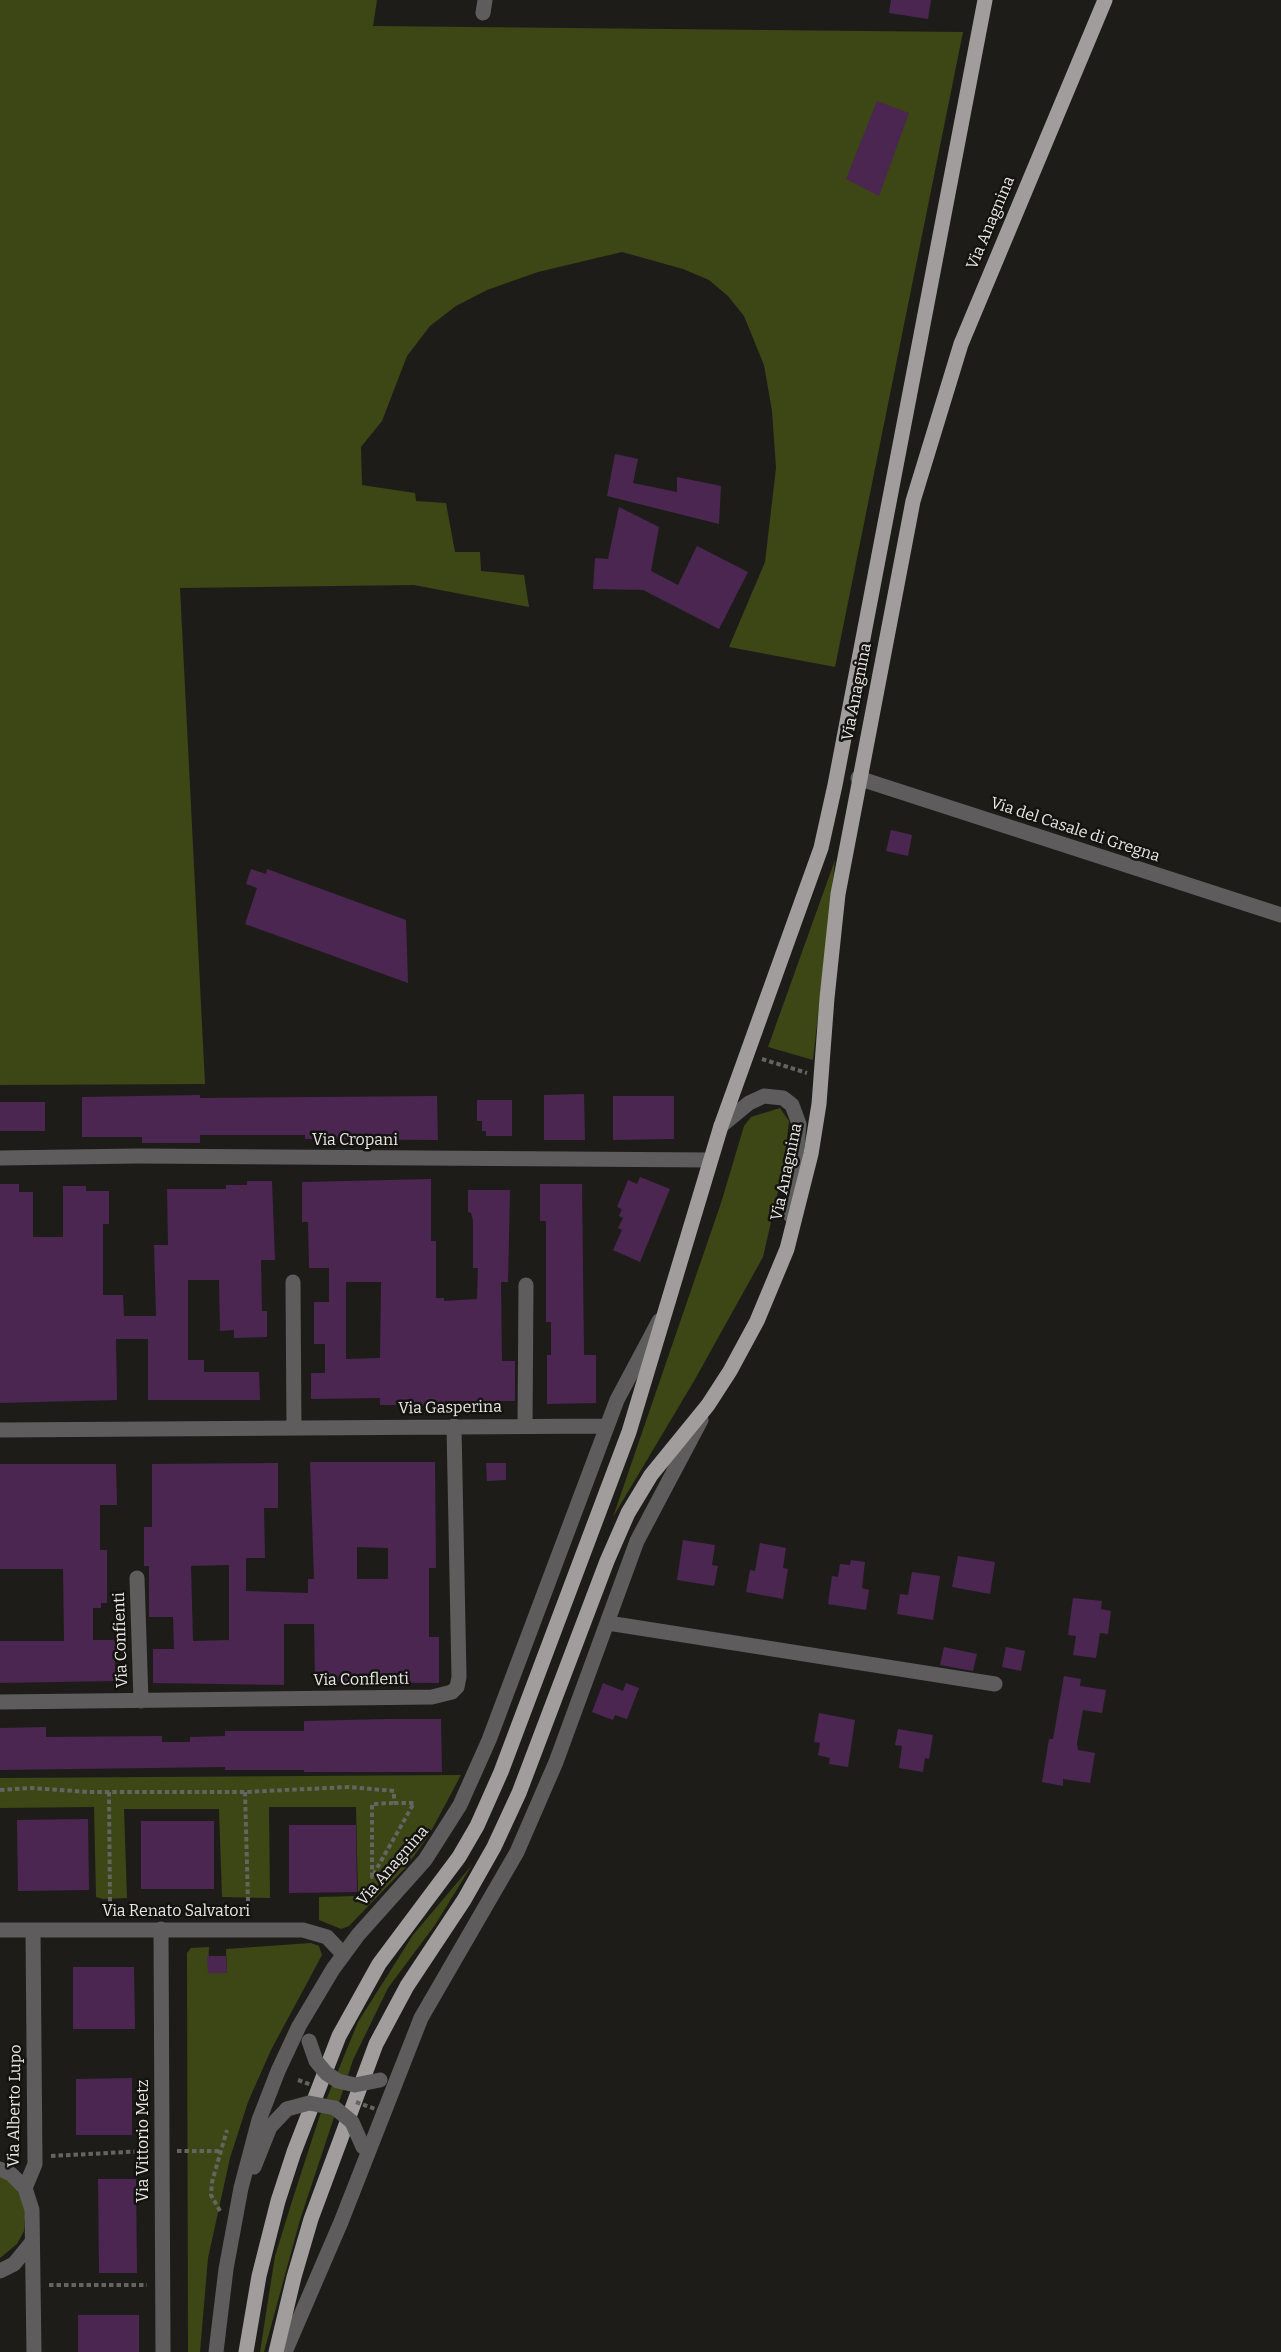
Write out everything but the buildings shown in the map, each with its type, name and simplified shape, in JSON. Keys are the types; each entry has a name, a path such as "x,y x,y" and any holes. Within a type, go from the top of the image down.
{"main road":[{"name":"Via Anagnina","path":"246,2352 263,2256 278,2201 333,2050 372,1975 453,1866 489,1802 629,1432 710,1160 806,895 825,828 985,0"},
{"name":"Via Anagnina","path":"276,2352 311,2219 376,2044 407,1986 464,1900 498,1838 628,1513 663,1458 708,1405 751,1334 788,1249 816,1124 833,931 858,778 913,501 939,407 980,297 1105,0"}],"street":[{"name":"Via del Casale di Gregna","path":"858,778 1281,915"},
{"path":"722,1126 749,1103 764,1096 783,1098 792,1105 799,1124 788,1249"},
{"name":"Via Cropani","path":"0,1158 138,1156 710,1160"},
{"path":"293,1282 294,1428"},
{"path":"525,1426 526,1285"},
{"name":"Via Anagnina","path":"216,2352 226,2269 237,2210 249,2156 265,2102 299,2026 343,1954 425,1860 460,1805 489,1740 606,1426 636,1361 667,1308"},
{"name":"Via Anagnina","path":"285,2352 364,2154 427,2005 503,1880 532,1821 637,1541 708,1405"},
{"name":"Via Conflenti","path":"0,1702 432,1697 452,1692 457,1687 459,1677 454,1426"},
{"name":"Via Gasperina","path":"0,1430 606,1426"},
{"name":"Via Confienti","path":"137,1578 141,1701"},
{"path":"608,1623 995,1684"},
{"name":"Via Vittorio Metz","path":"161,1929 163,2352"},
{"name":"Via Renato Salvatori","path":"0,1930 309,1930 327,1937 343,1954"},
{"name":"Via Alberto Lupo","path":"33,1930 35,2157 34,2171 25,2188 32,2210 34,2352"},
{"path":"316,1998 309,2024 309,2041 316,2061 326,2073 338,2081 355,2085 380,2080 402,2067"},
{"path":"237,2210 270,2127 287,2109 309,2103 335,2108 352,2122 364,2154"},
{"path":"0,2169 11,2174 25,2188"},
{"path":"0,2271 14,2264 32,2242"}],"path":[{"path":"756,1057 810,1073"},
{"path":"0,1790 31,1788 110,1792 245,1792 349,1787 394,1791 394,1803"},
{"path":"110,1792 110,1903"},
{"path":"245,1792 248,1901"},
{"path":"394,1803 414,1803 372,1877 372,1804 394,1803"},
{"path":"221,2211 211,2195 227,2130"},
{"path":"35,2157 162,2151 221,2151"},
{"path":"32,2285 163,2285"}],"green space":[{"path":"0,0 377,0 373,26 963,32 835,667 729,647 765,562 776,468 772,411 764,365 744,316 728,296 709,280 683,269 622,252 538,272 487,290 456,306 430,326 407,356 382,421 361,447 362,485 415,493 416,501 446,503 455,552 480,552 481,571 524,575 529,607 414,585 180,588 205,1084 0,1085"},
{"path":"835,860 813,1060 768,1047"},
{"path":"780,1108 789,1121 784,1165 763,1257 694,1381 613,1517 721,1203 744,1126 751,1117"},
{"path":"461,1775 429,1835 406,1867 349,1926 341,1929 319,1920 319,1897 358,1896 356,1807 269,1807 270,1898 222,1897 219,1809 124,1809 127,1898 103,1899 96,1897 94,1807 0,1808 0,1778"},
{"path":"472,1865 435,1925 388,1988 353,2060 300,2220 264,2352 260,2352 275,2256 320,2115 358,2022 413,1935"},
{"path":"311,1943 319,1946 322,1955 271,2050 248,2102 230,2158 208,2258 200,2352 188,2352 187,1953 191,1948 209,1947 208,1973 227,1973 226,1949"},
{"path":"0,2174 9,2179 25,2201 25,2217 24,2231 17,2244 0,2258"}]}
